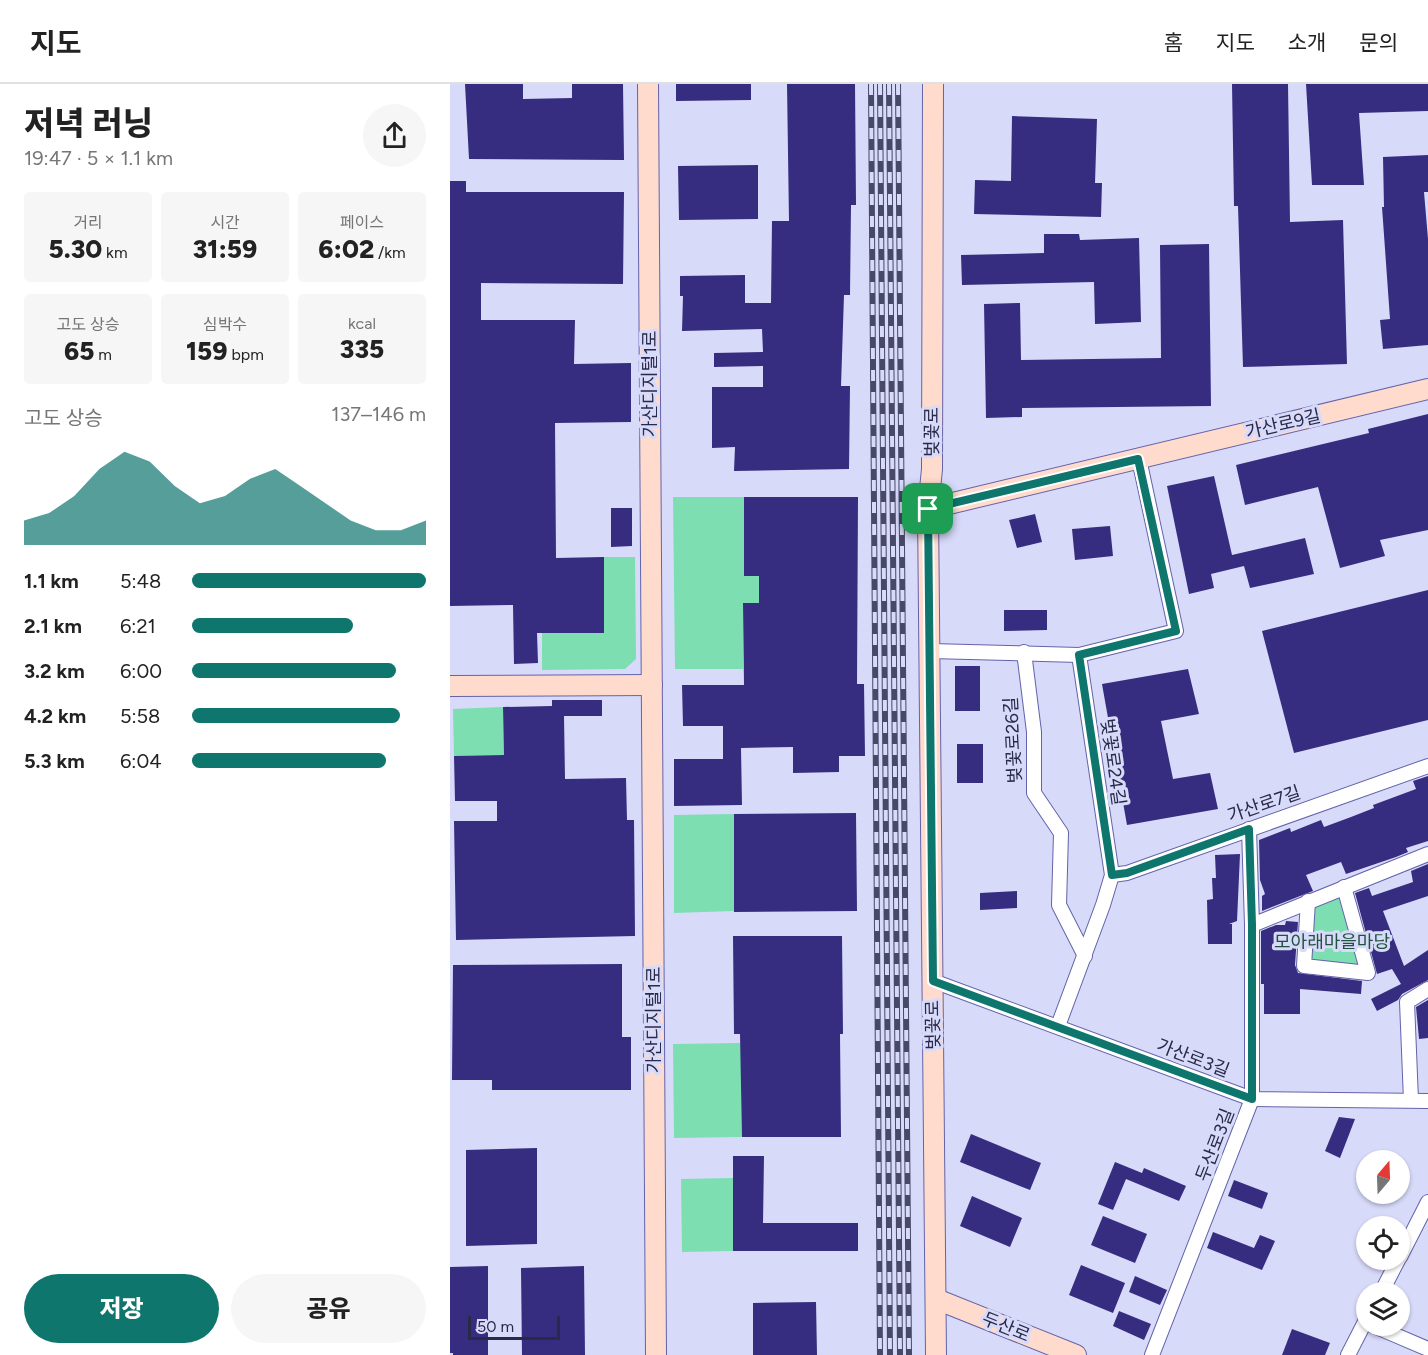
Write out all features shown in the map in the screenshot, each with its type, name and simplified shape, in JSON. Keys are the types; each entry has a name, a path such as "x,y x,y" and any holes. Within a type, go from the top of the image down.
{"street":[{"name":"가산디지털1로","path":"648,84 656,1355"},
{"name":"벚꽃로","path":"933,84 932,469 928,509 936,1355"},
{"name":"가산로9길","path":"928,509 1428,389"},
{"path":"930,651 1079,655 1176,631 1138,459"},
{"name":"벚꽃로26길","path":"1024,652 1034,732 1034,793 1061,833 1059,905 1085,956"},
{"name":"벚꽃로24길","path":"1079,655 1112,875"},
{"path":"450,686 652,685"},
{"name":"가산로7길","path":"1112,875 1127,873 1428,766"},
{"name":"두산로3길","path":"1152,1355 1252,1099 1252,925 1249,829"},
{"path":"1252,925 1428,854"},
{"path":"1058,1026 1104,905 1112,875"},
{"path":"1308,902 1304,966 1368,974 1344,887"},
{"name":"가산로3길","path":"933,981 1252,1099 1428,1101"},
{"path":"1411,1100 1407,1002 1428,989"},
{"path":"1410,1237 1428,1202"},
{"name":"두산로","path":"936,1299 1076,1355"},
{"path":"1348,1355 1360,1336"},
{"path":"1398,1336 1428,1349"}],"green space":[{"path":"673,497 744,497 744,575 759,576 759,603 743,603 743,669 675,669"},
{"path":"604,557 635,557 636,659 625,669 542,670 542,633 604,633"},
{"path":"503,707 504,755 454,756 453,709"},
{"path":"734,814 734,911 674,913 674,815"},
{"name":"모아래마을마당","path":"1344,887 1368,973 1304,966 1308,901"},
{"path":"741,1043 742,1137 674,1138 673,1044"},
{"path":"733,1178 733,1251 682,1252 681,1179"}],"building":[{"path":"465,84 523,84 523,99 572,98 572,84 623,84 624,160 469,159"},
{"path":"676,84 751,84 751,100 676,101"},
{"path":"787,84 855,84 856,205 851,205 850,295 844,295 841,386 850,386 849,469 734,471 735,447 712,448 712,387 763,387 763,366 714,367 714,353 763,352 762,329 682,331 683,296 680,296 680,276 745,275 745,303 771,303 772,221 789,221"},
{"path":"1232,84 1288,84 1290,222 1343,220 1347,364 1243,367 1238,206 1234,206"},
{"path":"1306,84 1428,84 1428,111 1359,113 1364,185 1312,185"},
{"path":"1012,116 1097,119 1095,183 1102,183 1101,217 974,214 975,180 1011,181"},
{"path":"1428,155 1428,192 1424,192 1428,239 1428,345 1383,349 1380,320 1390,319 1382,207 1384,207 1383,157"},
{"path":"758,165 758,219 679,220 678,166"},
{"path":"450,181 466,181 466,192 624,192 623,284 481,283 481,320 575,320 574,364 631,363 631,422 555,423 556,558 604,557 604,633 537,633 538,663 514,664 513,605 450,606"},
{"path":"1044,234 1079,234 1080,240 1139,238 1141,322 1095,324 1094,282 962,285 961,255 1044,253"},
{"path":"1209,244 1211,406 1022,408 1022,417 986,418 984,304 1020,303 1021,360 1161,358 1160,245"},
{"path":"1428,414 1428,530 1380,540 1385,556 1340,568 1318,487 1245,505 1236,465 1369,433 1368,429"},
{"path":"1214,476 1232,555 1305,538 1314,574 1250,588 1244,566 1211,574 1214,588 1189,594 1167,486"},
{"path":"744,497 858,497 857,684 864,684 865,756 839,756 839,772 793,773 793,747 741,748 742,805 674,806 674,759 723,759 723,726 683,726 682,685 744,685 743,603 759,603 759,576 744,576"},
{"path":"611,508 632,508 632,546 611,547"},
{"path":"1035,514 1042,542 1017,548 1009,520"},
{"path":"1110,526 1113,556 1075,560 1072,529"},
{"path":"1428,590 1428,720 1294,753 1262,631"},
{"path":"1004,610 1047,610 1047,630 1004,631"},
{"path":"955,666 980,666 980,711 955,711"},
{"path":"1188,669 1199,714 1161,721 1173,779 1210,773 1218,809 1127,825 1102,684"},
{"path":"552,700 602,700 602,716 564,716 565,779 626,778 627,820 634,820 635,936 456,940 454,821 497,821 497,801 455,801 454,756 504,755 503,707 552,706"},
{"path":"957,744 983,744 983,783 957,783"},
{"path":"1428,776 1428,841 1406,848 1408,852 1396,857 1346,874 1341,862 1306,875 1313,891 1262,911 1262,896 1265,894 1260,880 1259,840 1290,828 1291,832 1321,820 1324,827 1351,817 1374,808 1373,805 1416,789 1413,781"},
{"path":"856,813 857,911 734,912 734,814"},
{"path":"1240,854 1237,921 1229,924 1232,924 1232,944 1208,944 1207,900 1213,899 1212,878 1216,878 1215,855"},
{"path":"1428,864 1428,896 1383,911 1404,966 1428,950 1428,980 1377,1011 1371,999 1401,984 1392,969 1377,974 1355,893 1369,888 1372,896 1413,882 1411,871"},
{"path":"1017,891 1017,908 980,910 980,893"},
{"path":"1286,921 1298,922 1295,965 1298,973 1362,981 1361,994 1300,989 1300,1014 1264,1014 1264,984 1261,984 1261,931 1276,925 1285,925"},
{"path":"733,936 842,936 841,1137 742,1137 740,1034 734,1034"},
{"path":"622,964 622,1037 631,1037 631,1090 492,1090 492,1080 452,1080 453,965"},
{"path":"1428,1000 1428,1038 1419,1039 1416,1007"},
{"path":"1339,1117 1355,1119 1340,1158 1325,1151"},
{"path":"971,1134 1041,1163 1030,1190 960,1162"},
{"path":"537,1148 537,1244 466,1246 466,1150"},
{"path":"733,1156 764,1156 763,1223 858,1223 858,1251 733,1251"},
{"path":"1115,1162 1142,1173 1144,1168 1186,1186 1179,1201 1126,1179 1113,1210 1098,1204"},
{"path":"1234,1180 1268,1193 1262,1209 1228,1196"},
{"path":"972,1196 1022,1218 1010,1247 960,1226"},
{"path":"1103,1216 1147,1234 1135,1263 1091,1245"},
{"path":"1213,1232 1254,1248 1260,1235 1275,1241 1262,1270 1207,1248"},
{"path":"1081,1265 1125,1283 1113,1313 1069,1295"},
{"path":"488,1266 488,1355 453,1355 450,1353 450,1267"},
{"path":"584,1266 585,1355 522,1355 521,1268"},
{"path":"1135,1276 1167,1290 1160,1305 1129,1292"},
{"path":"816,1302 817,1355 753,1355 753,1303"},
{"path":"1119,1311 1151,1324 1144,1340 1113,1326"},
{"path":"1292,1329 1330,1343 1325,1355 1282,1355"}],"railway":[{"path":"871,84 880,1355"},
{"path":"880,84 890,1355"},
{"path":"889,84 900,1355"},
{"path":"898,84 909,1355"}],"route":[{"path":"1138,459 1176,631 1079,655 1112,875 1127,873 1249,829 1252,925 1252,1099 933,981 928,509 1138,459"}]}
